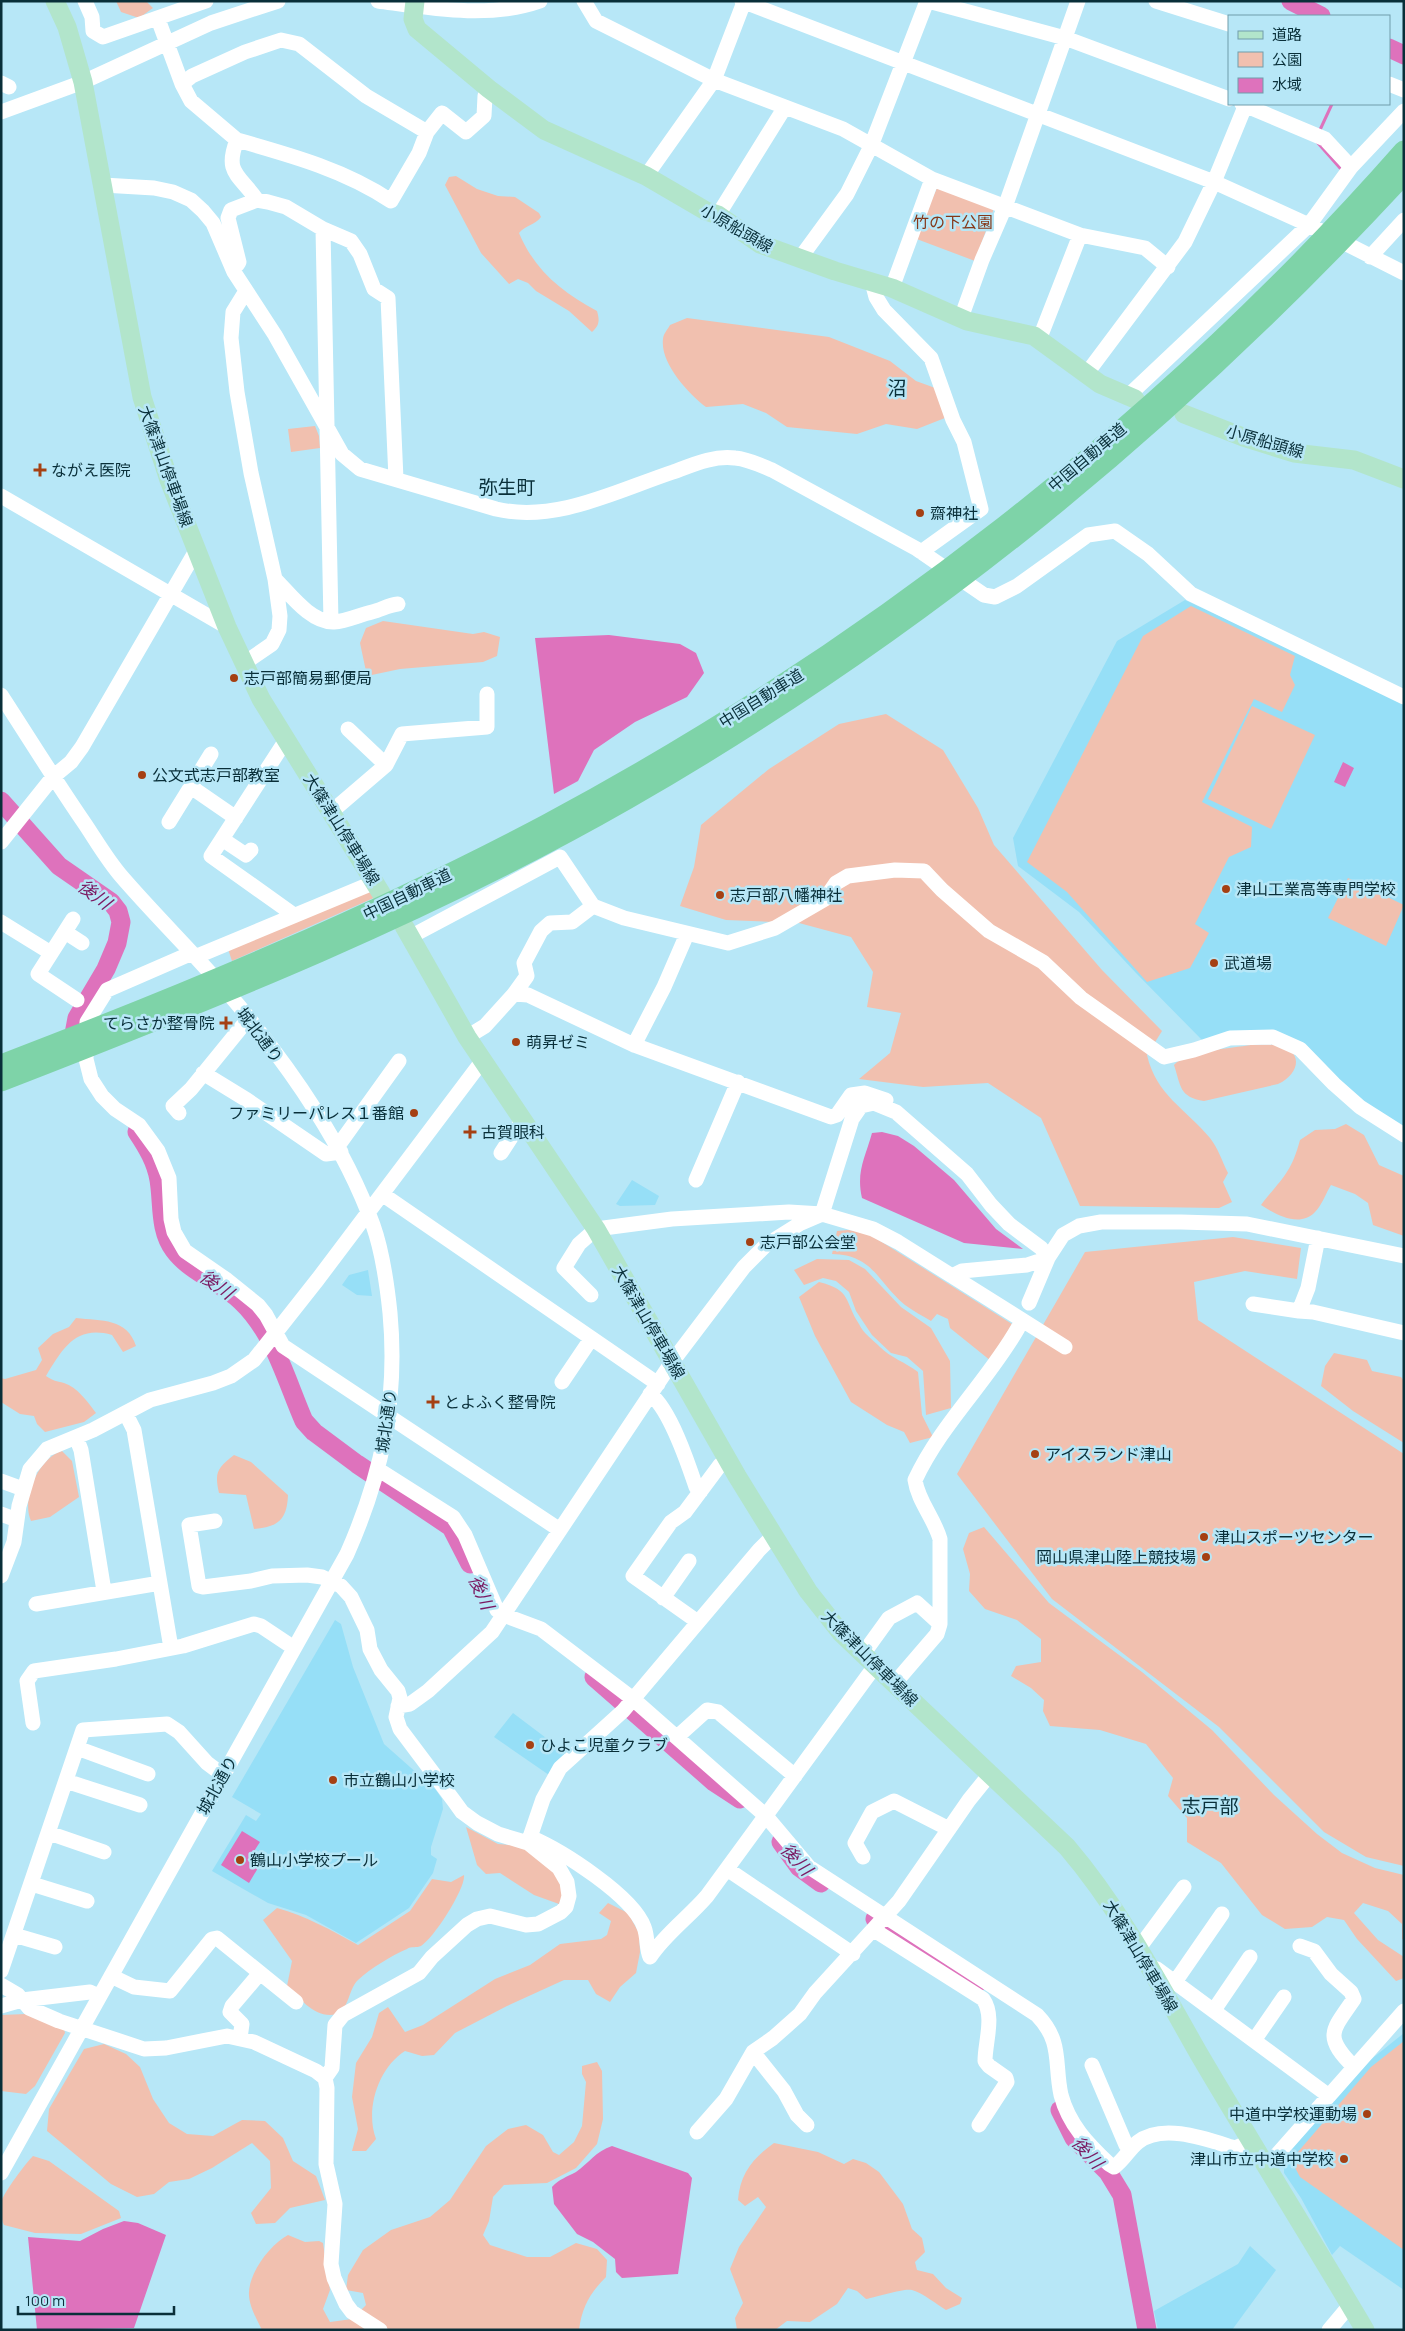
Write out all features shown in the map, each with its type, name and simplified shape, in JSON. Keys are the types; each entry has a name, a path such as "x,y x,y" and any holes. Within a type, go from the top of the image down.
{"highway":[{"name":"中国自動車道","path":"1351,220 1404,151"},
{"name":"中国自動車道","path":"1,1081 50,1054 246,976 543,826 682,748 812,665 935,579 1052,488 1314,258 1351,220 1404,174"},
{"name":"中国自動車道","path":"1,1065 50,1054"}],"main road":[{"name":"大篠津山停車場線","path":"54,1 67,27 83,82 142,397 169,480 243,664 261,699 330,814 378,887"},
{"name":"小原船頭線","path":"415,4 413,19 417,29 490,89 544,130 646,176 706,211 718,215 760,244 775,251 801,257 835,271 892,288 961,318 1034,336 1100,384 1131,398"},
{"name":"小原船頭線","path":"1184,414 1243,437 1294,453 1354,460 1404,479"},
{"name":"大篠津山停車場線","path":"407,931 467,1037 596,1229 773,1536 808,1591 841,1633 1067,1846 1110,1902 1365,2330"}],"street":[{"path":"85,1 92,17 93,31 103,37 159,22 206,1"},
{"path":"1,112 83,82 211,23 278,1"},
{"path":"378,1 496,11 540,1"},
{"path":"584,1 596,21 714,80 844,129 932,179 1080,234 1145,248 1168,267"},
{"path":"801,257 847,194 871,146 928,1 1065,38 1228,99"},
{"path":"961,318 982,260 1005,207 1078,1"},
{"path":"1156,1 1228,24"},
{"path":"646,176 714,80 743,2 1214,182 1404,273"},
{"path":"159,22 191,101 237,140 331,171 375,190 391,201 419,153 427,132 442,113 466,132 484,116 485,96 490,89"},
{"path":"181,80 245,52 281,40 299,44 366,96 427,132"},
{"path":"1390,84 1404,90"},
{"path":"1087,373 1185,242 1214,182 1245,105"},
{"path":"1247,105 1325,139 1351,168"},
{"path":"718,215 785,107"},
{"path":"1131,398 1309,226 1351,168 1404,111"},
{"path":"237,140 231,157 234,172 257,200"},
{"path":"892,288 932,179"},
{"path":"103,185 154,188 173,192 191,200 213,223 234,272 275,335 342,454 360,469 496,509 516,514 534,514 579,504 700,462 734,458 750,461 772,470 923,553 984,595 995,597 1017,586 1088,536 1114,531 1148,554 1191,594 1404,697"},
{"path":"234,272 239,262 228,218 231,210 257,200 286,207 323,230 352,240 360,254 374,289 388,298 396,479"},
{"path":"1370,257 1404,220"},
{"path":"323,230 331,622"},
{"path":"1039,340 1080,234"},
{"path":"872,282 876,298 884,310 931,358 953,420 964,442 980,509 923,553"},
{"path":"243,664 272,644 279,630 275,579 251,473 237,392 231,338 233,312 246,291"},
{"path":"1,496 227,628"},
{"path":"7,830 25,813 53,777 71,762 82,746 197,549"},
{"path":"275,579 307,611 320,619 331,622 376,611 387,605 398,604"},
{"path":"330,814 386,765 402,734 487,727 486,694"},
{"name":"城北通り","path":"1,695 53,777 120,875 248,1019 298,1085 339,1149 367,1211 384,1264 392,1342 389,1417 379,1470 364,1517 333,1581 1,2173"},
{"path":"348,728 386,765"},
{"path":"286,740 211,856 294,916"},
{"path":"168,822 211,754"},
{"path":"191,787 236,818"},
{"path":"222,839 246,855 251,850"},
{"path":"407,931 560,857 593,906 624,918 728,943 782,924 825,899 836,883 848,876 896,870 924,871 942,890 989,931 1043,962 1081,998 1164,1057 1194,1050 1230,1038 1273,1037 1300,1049 1334,1084 1360,1107 1404,1135"},
{"path":"378,887 294,916 107,990 88,1022 86,1059 91,1078 102,1096 115,1109 139,1125 158,1151 169,1178 171,1219 174,1232 185,1251 227,1280 258,1305 266,1315 271,1338 560,1530"},
{"path":"467,1037 485,1026 514,994 527,976 524,963 541,932 550,923 572,922 593,906"},
{"path":"1,922 51,953"},
{"path":"77,1000 38,974 69,925 82,943"},
{"path":"634,1045 664,987 688,934"},
{"path":"514,994 528,995 634,1045 831,1117 837,1115 851,1095 865,1094 878,1096 891,1103 896,1112"},
{"path":"179,1113 173,1106 191,1089 248,1019"},
{"path":"1,1576 14,1542 23,1489 30,1470 40,1456 47,1449 126,1414 163,1395 213,1383 244,1369 271,1338 484,1060"},
{"path":"204,1073 326,1154 339,1149 399,1061"},
{"path":"696,1180 738,1082"},
{"path":"398,1706 410,1704 428,1691 501,1619 672,1362 738,1274 766,1245 802,1223 822,1214 852,1119 861,1106 874,1103 896,1112 937,1145 967,1174 991,1206 1009,1224 1041,1248 1048,1258"},
{"path":"501,1153 523,1119"},
{"path":"382,1194 591,1339 654,1389 656,1399 676,1435 696,1487 700,1491"},
{"path":"590,1294 564,1268 579,1244 596,1229 672,1219 789,1212 822,1214 873,1229 898,1242 1065,1346"},
{"path":"1029,1303 1048,1258 1064,1235 1079,1226 1101,1222 1247,1224 1404,1256"},
{"path":"1299,1311 1308,1288 1318,1238"},
{"path":"952,1276 962,1271 1027,1265 1048,1258"},
{"path":"1253,1304 1313,1312 1404,1333"},
{"path":"894,1684 937,1634 940,1624 940,1539 936,1526 916,1488 914,1480 961,1405 987,1376 1018,1328"},
{"path":"562,1382 591,1339"},
{"path":"126,1414 134,1430 171,1648"},
{"path":"76,1437 82,1450 104,1591"},
{"path":"698,1622 633,1576 671,1522 685,1512 720,1464 728,1459"},
{"path":"379,1470 453,1517 465,1535 501,1619"},
{"path":"1,1480 23,1489"},
{"path":"1,1514 17,1520"},
{"path":"215,1521 189,1525 199,1586 251,1581 272,1576 307,1574 333,1581 351,1597 367,1630 370,1650 381,1670 398,1691 396,1717 400,1729 462,1812 477,1823 498,1834 516,1841 529,1840 584,1869 619,1895 634,1910 644,1926 650,1957 657,1947 696,1909 795,1776 869,1660 889,1618 917,1603 940,1624"},
{"path":"529,1840 543,1800 560,1768 628,1704 773,1536"},
{"path":"663,1598 689,1561"},
{"path":"36,1604 160,1583"},
{"path":"501,1619 541,1629 628,1704 677,1738 809,1867 952,1978 983,1999 986,2004 989,2033 985,2060 989,2066 1006,2078 1007,2082 980,2125"},
{"path":"33,1723 27,1681 34,1672 171,1648 254,1624 261,1626 294,1648"},
{"path":"677,1738 707,1710 718,1712 795,1776"},
{"path":"1,1971 83,1730 167,1724 179,1732 207,1763 223,1775"},
{"path":"77,1748 148,1774"},
{"path":"697,2132 726,2099 753,2052 795,2019 815,1993 880,1923 915,1880 949,1829 990,1774"},
{"path":"66,1781 140,1805"},
{"path":"863,1857 855,1843 872,1812 894,1801 949,1829"},
{"path":"49,1833 104,1852"},
{"path":"325,2078 332,2068 335,2025 344,2015 419,1973 432,1957 467,1925 477,1919 490,1916 526,1925 538,1924 561,1912 566,1906 569,1896 567,1882 559,1868 529,1840"},
{"path":"727,1869 853,1954"},
{"path":"32,1884 87,1901"},
{"path":"1139,1948 1184,1887"},
{"path":"1175,1982 1222,1914"},
{"path":"880,1923 1037,2015 1051,2033 1055,2043 1061,2094 1074,2126 1093,2148 1114,2167 1120,2163 1141,2139 1163,2133 1201,2137 1235,2148 1245,2146 1252,2141"},
{"path":"14,1935 55,1947"},
{"path":"111,1976 134,1986 170,1991 212,1940 216,1938 296,2002"},
{"path":"1300,1946 1314,1951 1331,1974 1351,1992 1354,1999 1334,2028 1334,2043 1340,2053 1354,2067"},
{"path":"1214,2010 1250,1957"},
{"path":"1150,1967 1157,1969 1255,2039 1329,2096"},
{"path":"240,2038 242,2024 230,2012 232,2006 260,1973"},
{"path":"1,1985 18,1995 29,2008 58,2021 144,2049 166,2048 227,2036 240,2038 254,2042 282,2057 316,2071 325,2078 327,2088 324,2142 326,2164 335,2204 331,2264 334,2278 346,2304 352,2312 380,2330"},
{"path":"1,2006 22,2000 90,1992 100,1996"},
{"path":"1255,2039 1284,1997"},
{"path":"1267,2166 1404,2011"},
{"path":"1376,2042 1404,2028"},
{"path":"753,2052 784,2091 797,2115 807,2125"},
{"path":"1092,2065 1126,2145 1131,2149"},
{"path":"1329,2330 1350,2305"}],"shaded area":[{"name":"津山工業高等専門学校","path":"1185,600 1404,702 1404,1135 1287,1040 1203,1041 1079,912 1018,866 1013,838 1117,641"},
{"path":"632,1180 659,1196 655,1205 620,1206 616,1204"},
{"path":"368,1270 372,1296 357,1295 342,1285 349,1275"},
{"name":"市立鶴山小学校","path":"335,1620 341,1624 353,1667 384,1744 436,1790 442,1799 443,1809 431,1847 431,1855 437,1859 433,1873 409,1908 356,1943 306,1915 268,1903 212,1871 246,1815 256,1821 261,1814 232,1797"},
{"name":"ひよこ児童クラブ","path":"513,1713 566,1753 549,1775 494,1737"},
{"name":"中道中学校運動場","path":"1404,2033 1404,2290 1340,2246 1332,2255 1301,2198 1284,2173 1284,2163 1286,2155 1369,2061"},
{"path":"1250,2246 1276,2270 1232,2330 1158,2330 1154,2311 1238,2264"}],"green space":[{"path":"116,1 146,1 153,8 139,18 121,12"},
{"path":"456,176 477,189 498,196 515,197 539,213 541,217 539,220 519,233 533,259 551,279 572,296 597,311 598,323 592,332 569,311 536,291 528,283 518,279 509,284 481,253 445,185 449,177"},
{"name":"竹の下公園","path":"938,186 992,207 993,211 975,261 914,238"},
{"path":"687,318 829,337 890,361 916,381 938,389 950,416 917,429 886,424 857,434 787,427 766,413 743,404 706,407 691,394 677,377 666,358 663,348 663,337 670,325"},
{"path":"315,426 319,436 320,448 291,452 288,429"},
{"path":"1191,606 1295,656 1290,675 1295,685 1282,712 1254,699 1202,802 1252,827 1251,847 1229,857 1195,924 1209,933 1190,968 1147,982 1067,892 1027,862 1143,636"},
{"path":"383,621 473,634 484,632 500,637 497,656 483,662 400,669 367,676 360,643 366,628"},
{"path":"1252,706 1315,735 1271,829 1208,799"},
{"path":"886,714 943,750 978,808 994,845 1102,970 1162,1031 1147,1055 1151,1069 1157,1081 1173,1101 1201,1128 1215,1146 1228,1173 1223,1182 1232,1202 1219,1208 1080,1206 1041,1118 988,1083 923,1087 859,1079 890,1053 901,1013 867,1007 873,972 851,937 799,923 726,920 680,906 694,867 701,825 769,769 839,724"},
{"path":"1348,878 1404,905 1386,946 1328,918"},
{"path":"372,888 378,896 232,961 228,949"},
{"path":"1251,1045 1284,1047 1295,1056 1295,1068 1286,1079 1278,1084 1204,1101 1190,1097 1182,1089 1174,1065 1180,1060 1199,1053"},
{"path":"1346,1124 1364,1135 1379,1165 1404,1176 1404,1236 1373,1225 1368,1203 1355,1194 1331,1185 1315,1212 1309,1217 1302,1219 1281,1216 1261,1205 1289,1169 1300,1140 1315,1130 1335,1129"},
{"path":"837,1231 866,1232 1012,1324 991,1361 950,1328 948,1319 937,1314 931,1321 905,1305 874,1271 866,1265 857,1259 832,1254"},
{"name":"津山スポーツセンター","path":"1233,1237 1301,1248 1297,1279 1245,1271 1194,1282 1198,1320 1404,1454 1404,1866 1366,1857 1324,1832 1219,1727 1052,1599 957,1474 1085,1252"},
{"path":"817,1259 849,1260 865,1269 901,1307 931,1328 950,1361 951,1408 926,1415 923,1371 907,1357 891,1353 872,1335 856,1311 849,1292 836,1281 823,1278 804,1285 794,1270"},
{"path":"819,1282 830,1285 846,1297 861,1327 884,1351 918,1372 922,1415 933,1437 910,1443 904,1432 887,1425 851,1402 815,1336 799,1297"},
{"path":"76,1318 104,1321 120,1326 132,1337 136,1346 123,1352 112,1335 100,1333 89,1333 72,1341 58,1356 46,1376 69,1385 82,1395 96,1413 84,1422 45,1432 37,1424 34,1416 20,1414 1,1402 1,1378 5,1379 36,1370 42,1360 38,1348 53,1334 69,1327"},
{"path":"1334,1353 1367,1360 1372,1371 1401,1377 1404,1381 1404,1443 1353,1411 1321,1386 1325,1366"},
{"path":"62,1451 72,1461 79,1497 50,1517 31,1521 28,1512 28,1502 34,1481 46,1462 53,1455"},
{"path":"234,1455 251,1462 288,1495 286,1510 275,1524 254,1529 246,1495 219,1493 217,1475 224,1463"},
{"path":"984,1527 1049,1603 1142,1672 1212,1730 1274,1795 1317,1834 1342,1853 1375,1868 1404,1875 1404,1940 1402,1939 1402,1924 1388,1911 1363,1903 1354,1913 1378,1940 1404,1957 1404,1978 1396,1981 1357,1939 1344,1920 1327,1917 1312,1927 1285,1929 1262,1915 1221,1863 1187,1842 1187,1818 1168,1796 1173,1778 1146,1744 1100,1730 1050,1726 1043,1711 1044,1700 1031,1688 1011,1676 1016,1666 1041,1662 1041,1639 1017,1620 985,1609 969,1591 970,1574 963,1549 969,1533"},
{"path":"466,1827 498,1844 523,1846 557,1870 565,1890 559,1904 534,1895 500,1873 486,1874 477,1865"},
{"path":"464,1875 455,1901 427,1941 421,1946 409,1948 394,1955 358,1980 354,1984 345,2007 341,2011 330,2015 317,2012 306,2005 287,1986 292,1961 263,1920 277,1908 308,1919 358,1945 410,1911 432,1879 451,1882"},
{"path":"608,1903 628,1913 639,1933 640,1952 636,1973 620,1987 610,2002 596,1994 588,1980 564,1980 507,2006 455,2033 434,2055 422,2056 405,2051 388,2068 376,2090 372,2115 376,2139 366,2151 352,2151 358,2129 352,2097 356,2063 372,2037 379,2013 388,2007 405,2032 423,2025 495,1979 530,1965 560,1944 601,1939 607,1935 611,1921 599,1913"},
{"path":"26,2014 64,2028 65,2033 35,2086 26,2094 1,2091 1,2015"},
{"name":"中道中学校運動場","path":"1404,2041 1404,2250 1300,2177 1291,2160 1371,2067"},
{"path":"104,2044 126,2054 140,2067 153,2099 169,2123 187,2134 213,2136 242,2120 265,2121 283,2138 293,2161 316,2176 325,2200 290,2208 275,2223 256,2224 251,2213 271,2188 270,2161 252,2143 212,2168 189,2179 169,2182 154,2194 137,2197 111,2184 47,2131 49,2109 84,2049"},
{"path":"597,2062 602,2071 603,2119 597,2144 576,2168 547,2183 504,2185 493,2197 489,2221 483,2235 490,2245 527,2257 550,2257 576,2243 597,2249 607,2260 606,2277 595,2289 588,2301 582,2314 579,2330 262,2330 250,2302 250,2284 262,2259 281,2239 288,2235 305,2242 319,2241 323,2243 330,2290 323,2309 330,2322 352,2319 366,2305 363,2293 346,2290 348,2275 363,2250 391,2230 430,2217 450,2200 486,2146 508,2129 526,2125 543,2135 553,2152 559,2155 574,2142 582,2126 586,2082 582,2074 582,2066"},
{"path":"774,2143 818,2152 844,2164 853,2159 866,2163 879,2172 903,2204 912,2229 922,2238 925,2252 915,2262 917,2270 933,2274 946,2288 962,2298 960,2304 946,2310 912,2290 897,2291 866,2299 857,2291 848,2288 837,2304 810,2322 787,2321 775,2330 737,2330 735,2318 743,2303 730,2269 739,2247 766,2207 758,2197 745,2206 738,2200 739,2191 749,2167"},
{"path":"33,2156 49,2161 119,2211 121,2218 81,2234 35,2233 4,2225 1,2214 1,2202 15,2178"}],"water":[{"path":"609,635 680,644 696,653 704,673 687,697 635,722 594,750 578,781 554,794 535,638"},
{"path":"1343,762 1354,768 1345,787 1334,782"},
{"path":"882,1132 898,1136 914,1146 954,1180 996,1229 1023,1249 964,1243 862,1198 860,1180 864,1158 872,1133"},
{"name":"鶴山小学校プール","path":"242,1831 260,1842 251,1856 261,1863 249,1883 221,1865"},
{"path":"612,2146 688,2173 692,2178 678,2274 622,2278 616,2272 615,2259 593,2242 577,2234 554,2204 552,2187 555,2184 576,2172 601,2151"},
{"path":"124,2221 138,2223 166,2235 134,2328 37,2330 28,2237 80,2241"}],"waterway":[{"path":"1291,1 1319,15"},
{"path":"1390,48 1404,55"},
{"path":"1319,132 1332,105"},
{"path":"1317,142 1340,168"},
{"name":"後川","path":"1,801 59,866 111,902 118,911 121,922 117,943 106,969 77,1018 74,1034 77,1049"},
{"name":"後川","path":"137,1132 151,1155 158,1173 162,1216 169,1242 189,1265 233,1294 252,1313 271,1342 304,1421 314,1432 357,1464 451,1527 470,1564"},
{"name":"後川","path":"594,1677 714,1782 740,1799"},
{"name":"後川","path":"781,1842 799,1867 821,1883"},
{"name":"後川","path":"875,1919 976,1984"},
{"name":"後川","path":"1060,2110 1074,2138 1108,2172 1122,2195 1147,2330"}],"place":[{"name":"ながえ医院","path":"40,470"},
{"name":"齋神社","path":"920,513"},
{"name":"志戸部簡易郵便局","path":"234,678"},
{"name":"公文式志戸部教室","path":"142,775"},
{"name":"津山工業高等専門学校","path":"1226,889"},
{"name":"志戸部八幡神社","path":"720,895"},
{"name":"武道場","path":"1214,963"},
{"name":"てらさか整骨院","path":"226,1023"},
{"name":"萌昇ゼミ","path":"516,1042"},
{"name":"ファミリーパレス１番館","path":"414,1113"},
{"name":"古賀眼科","path":"470,1132"},
{"name":"志戸部公会堂","path":"750,1242"},
{"name":"とよふく整骨院","path":"433,1402"},
{"name":"アイスランド津山","path":"1035,1454"},
{"name":"津山スポーツセンター","path":"1204,1537"},
{"name":"岡山県津山陸上競技場","path":"1206,1557"},
{"name":"ひよこ児童クラブ","path":"530,1745"},
{"name":"市立鶴山小学校","path":"333,1780"},
{"name":"鶴山小学校プール","path":"240,1860"},
{"name":"中道中学校運動場","path":"1367,2114"},
{"name":"津山市立中道中学校","path":"1344,2159"}],"district":[{"name":"沼","path":"897,388"},
{"name":"弥生町","path":"507,487"},
{"name":"志戸部","path":"1210,1806"}]}
